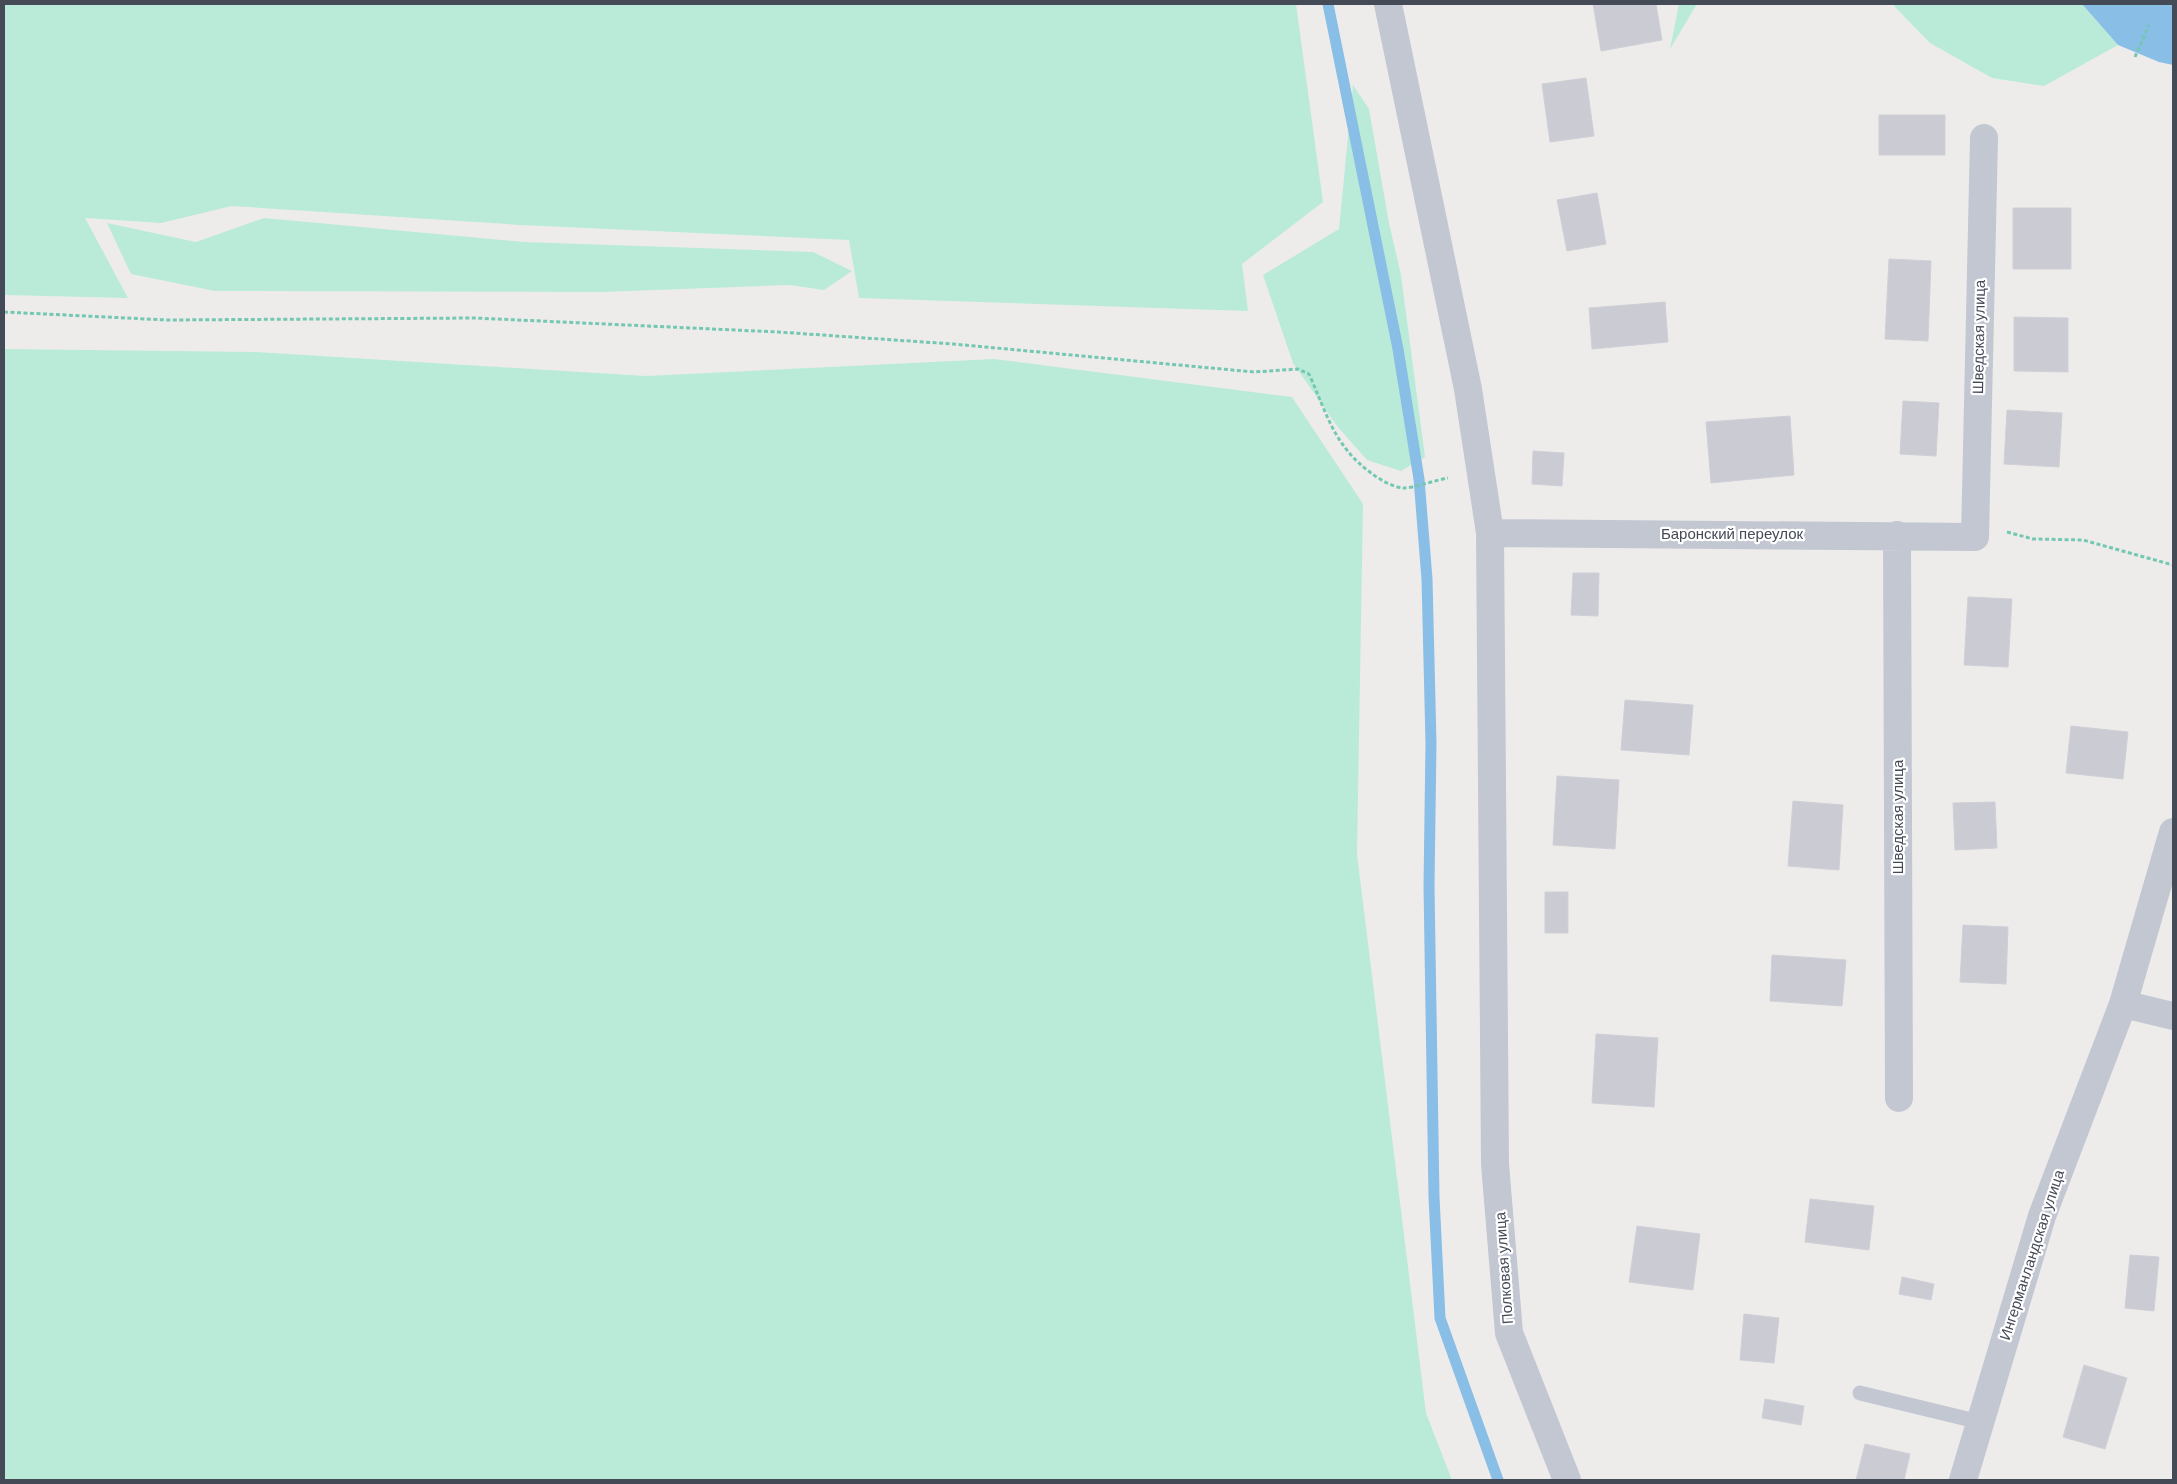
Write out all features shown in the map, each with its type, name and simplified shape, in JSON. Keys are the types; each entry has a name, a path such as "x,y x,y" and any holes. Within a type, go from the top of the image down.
{"street":[{"name":"Полковая улица","path":"1388,4 1468,389 1479,473 1490,533 1495,1164 1509,1333 1567,1480"},
{"name":"Шведская улица","path":"1975,537 1984,138"},
{"name":"Баронский переулок","path":"1490,533 1975,537"},
{"name":"Шведская улица","path":"1897,535 1899,1098"},
{"name":"Ингерманландская улица","path":"1963,1480 2042,1216 2123,1004 2173,832"},
{"path":"2123,1004 2173,1016"}],"lane":[{"path":"1860,1393 1980,1422"}],"path":[{"path":"2135,57 2149,25"},
{"path":"4,312 167,320 475,318 758,331 953,344 1254,372 1298,369 1309,374 1340,443 1357,462 1380,480 1402,488 1441,479"},
{"path":"1975,537 1998,530 2033,539 2082,540 2173,566"}],"green space":[{"path":"4,4 1296,4 1323,202 1242,264 1248,311 859,298 849,240 520,225 232,206 161,223 85,218 128,298 4,295"},
{"path":"1679,4 1697,4 1670,49"},
{"path":"1894,4 2082,4 2118,45 2044,86 1992,78 1930,43"},
{"path":"1353,85 1369,109 1389,223 1401,275 1425,457 1401,471 1367,460 1337,426 1293,363 1263,275 1339,229"},
{"path":"264,218 524,242 813,252 852,271 824,290 789,285 602,292 215,291 131,274 107,223 196,242"},
{"path":"4,349 256,352 646,376 994,359 1292,397 1363,504 1357,854 1426,1413 1452,1480 4,1480"}],"water":[{"path":"2082,4 2173,4 2173,65 2159,62 2118,45"}],"building":[{"path":"1593,4 1656,4 1662,40 1601,51"},
{"path":"1586,78 1594,136 1550,142 1542,84"},
{"path":"1879,115 1945,115 1945,155 1879,155"},
{"path":"1597,193 1606,244 1567,251 1557,200"},
{"path":"2013,208 2071,208 2071,269 2013,269"},
{"path":"1889,259 1931,261 1928,341 1885,339"},
{"path":"1665,302 1668,342 1592,349 1589,308"},
{"path":"2014,317 2068,318 2068,372 2014,371"},
{"path":"1903,401 1939,403 1936,456 1900,454"},
{"path":"2007,410 2062,413 2059,467 2004,464"},
{"path":"1790,416 1794,475 1711,483 1706,422"},
{"path":"1533,451 1564,453 1562,486 1532,484"},
{"path":"1573,573 1599,573 1598,616 1571,615"},
{"path":"1968,597 2012,599 2008,667 1964,665"},
{"path":"1625,700 1693,705 1689,755 1621,750"},
{"path":"2071,726 2128,732 2123,779 2066,773"},
{"path":"1557,776 1619,780 1615,849 1553,845"},
{"path":"1793,801 1843,805 1839,870 1788,866"},
{"path":"1995,802 1997,848 1955,850 1953,803"},
{"path":"1545,892 1568,892 1568,933 1545,933"},
{"path":"1963,925 2008,927 2006,984 1960,982"},
{"path":"1772,955 1846,960 1842,1006 1770,1001"},
{"path":"1596,1034 1658,1038 1654,1107 1592,1103"},
{"path":"1810,1199 1874,1206 1869,1250 1805,1242"},
{"path":"1637,1226 1700,1234 1693,1290 1629,1282"},
{"path":"2130,1255 2159,1257 2154,1311 2125,1308"},
{"path":"1902,1277 1934,1284 1931,1300 1899,1294"},
{"path":"1744,1314 1779,1318 1774,1363 1740,1360"},
{"path":"2084,1365 2127,1378 2105,1449 2063,1437"},
{"path":"1765,1399 1804,1406 1801,1425 1762,1418"},
{"path":"1865,1444 1910,1454 1904,1480 1856,1480"}],"waterway":[{"path":"1328,4 1398,349 1419,479 1427,579 1431,743 1429,886 1434,1197 1440,1318 1498,1480"}]}
